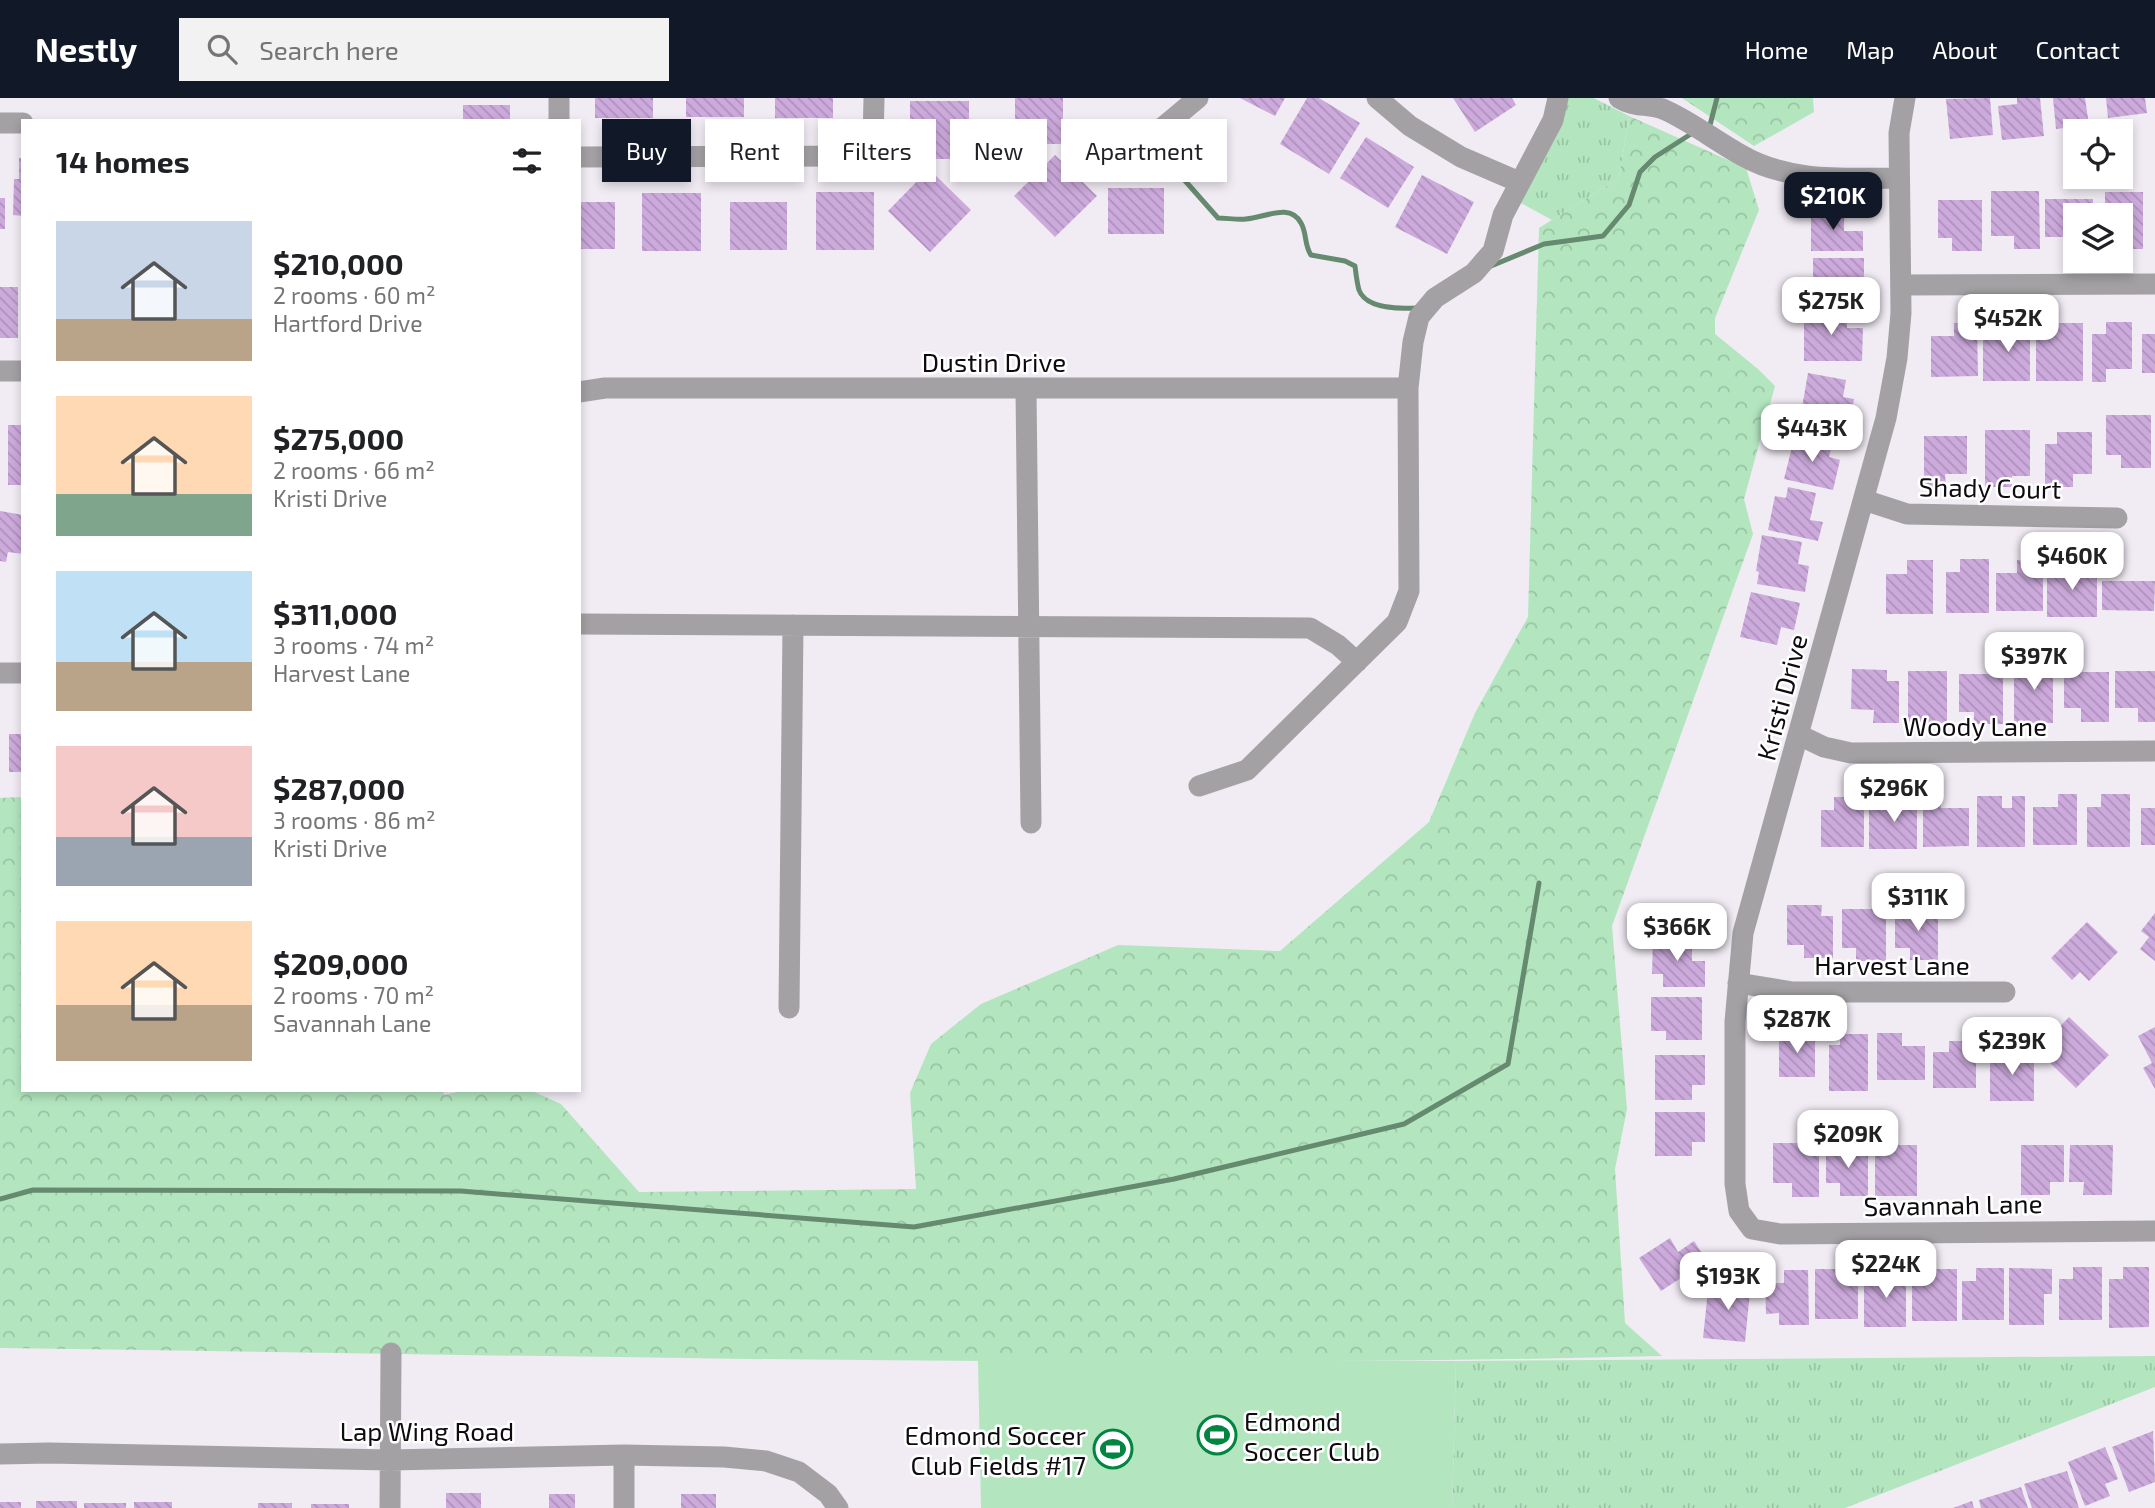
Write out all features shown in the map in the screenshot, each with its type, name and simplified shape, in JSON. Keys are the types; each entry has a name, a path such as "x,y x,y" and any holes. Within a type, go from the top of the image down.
{"street":[{"path":"559,98 559,119"},
{"path":"581,157 859,156 873,142 874,98"},
{"path":"1173,119 1198,98"},
{"path":"1377,98 1409,126 1461,157 1519,182"},
{"path":"1199,786 1247,770 1397,622 1409,591 1408,388 1419,317 1435,298 1474,273 1493,251 1503,215 1553,120 1558,98"},
{"path":"1619,98 1630,105 1659,104 1745,158 1779,170 1814,178 1899,178"},
{"name":"Kristi Drive","path":"1752,1229 1739,1211 1735,1184 1735,1022 1743,933 1886,418 1897,358 1902,285 1899,133 1905,98"},
{"path":"0,123 21,123"},
{"path":"1902,285 2155,284"},
{"path":"0,371 21,371"},
{"name":"Dustin Drive","path":"581,392 605,388 1408,388"},
{"path":"1026,390 1031,823"},
{"name":"Shady Court","path":"1864,500 1907,514 2117,518"},
{"path":"581,624 1310,628 1338,645 1357,662"},
{"path":"789,1008 793,625"},
{"path":"0,673 21,673"},
{"name":"Woody Lane","path":"1799,735 1824,747 1851,753 2155,751"},
{"name":"Harvest Lane","path":"1738,983 1793,992 2005,992"},
{"name":"Savannah Lane","path":"1752,1229 1780,1234 2155,1231"},
{"path":"390,1508 391,1353"},
{"name":"Lap Wing Road","path":"0,1454 390,1460 624,1455 724,1457 766,1461 799,1472 828,1494 838,1508"},
{"path":"624,1455 624,1508"}],"green space":[{"path":"1568,98 1594,98 1629,116 1619,178 1552,220 1519,202"},
{"path":"1682,98 1813,98 1814,112 1754,146"},
{"path":"1629,116 1746,168 1759,210 1715,318 1715,334 1775,386 1744,499 1753,534 1612,926 1627,1109 1615,1169 1625,1323 1662,1356 1246,1362 0,1348 0,798 21,797 21,1092 443,1092 444,1095 457,1092 534,1092 561,1104 639,1192 916,1189 910,1093 931,1044 981,1004 1118,945 1280,951 1429,822 1475,713 1528,617 1539,228 1619,178"},
{"path":"2155,1356 2155,1387 1845,1508 1452,1508 1456,1361"},
{"name":"Edmond Soccer Club","path":"978,1360 1456,1361 1452,1508 981,1508"}],"building":[{"path":"595,98 653,98 653,118 595,118"},
{"path":"686,98 744,98 744,117 686,117"},
{"path":"775,98 833,98 833,118 775,118"},
{"path":"1015,98 1063,98 1061,144 1047,144 1047,119 1015,119"},
{"path":"1240,98 1285,98 1275,116"},
{"path":"1307,98 1319,98 1360,123 1329,174 1280,144"},
{"path":"1453,98 1512,98 1516,105 1475,132"},
{"path":"1990,98 1993,135 1950,139 1946,99"},
{"path":"2017,98 2040,98 2044,136 2002,140 1998,106 2017,104"},
{"path":"2053,98 2085,98 2088,119 2063,119 2063,128 2056,129"},
{"path":"2106,98 2145,98 2147,113 2108,118"},
{"path":"910,101 969,101 969,119 950,119 950,159 936,159 936,119 910,119"},
{"path":"463,105 510,105 510,119 463,119"},
{"path":"1366,137 1414,167 1388,208 1340,178"},
{"path":"1055,155 1061,161 1061,182 1083,182 1097,196 1055,237 1014,196 1028,182 1047,182 1047,163"},
{"path":"21,158 21,216 13,215 14,179 19,179"},
{"path":"1422,175 1474,202 1447,254 1395,227"},
{"path":"936,176 971,210 930,252 888,211 916,182 936,182"},
{"path":"1108,188 1164,188 1164,234 1108,234"},
{"path":"1991,191 2039,191 2040,249 2014,249 2014,236 1991,236"},
{"path":"816,192 874,192 874,250 816,250"},
{"path":"2105,192 2143,192 2143,249 2133,249 2133,203 2105,203"},
{"path":"642,193 701,193 701,251 642,251"},
{"path":"0,198 5,198 5,229 0,229"},
{"path":"2045,199 2093,199 2093,203 2063,203 2063,237 2045,237"},
{"path":"1938,200 1982,200 1982,251 1952,251 1952,238 1938,238"},
{"path":"581,202 615,202 615,249 581,249"},
{"path":"730,202 787,202 787,250 730,250"},
{"path":"1811,208 1844,208 1844,231 1863,231 1863,251 1811,251"},
{"path":"1813,258 1864,258 1864,278 1847,278 1847,301 1813,301"},
{"path":"0,287 18,287 18,338 0,338"},
{"path":"1804,310 1847,311 1847,328 1863,328 1862,361 1804,361"},
{"path":"2106,322 2132,322 2132,369 2106,369 2106,382 2092,382 2092,334 2106,334"},
{"path":"1954,323 1977,323 1978,376 1931,377 1931,336 1954,336"},
{"path":"2003,323 2030,323 2030,381 1983,381 1983,336 2003,336"},
{"path":"2036,323 2083,323 2083,381 2036,381"},
{"path":"2142,334 2155,334 2155,373 2142,373"},
{"path":"1808,373 1846,380 1843,397 1854,399 1849,428 1800,419"},
{"path":"2106,415 2151,415 2151,468 2121,468 2121,455 2106,455"},
{"path":"8,425 21,425 21,485 8,485"},
{"path":"1985,430 2030,430 2030,476 2012,476 2012,487 1985,487"},
{"path":"2057,432 2092,432 2092,474 2073,474 2073,487 2045,487 2045,444 2057,444"},
{"path":"1795,435 1832,444 1829,457 1840,460 1833,490 1784,479"},
{"path":"1924,436 1967,436 1967,474 1945,474 1946,487 1924,487"},
{"path":"1788,487 1816,493 1810,520 1823,522 1818,541 1768,530 1775,496 1786,498"},
{"path":"0,511 21,515 21,554 8,552 6,562 0,561"},
{"path":"1762,535 1802,542 1798,564 1809,566 1805,592 1757,584 1759,572 1756,571"},
{"path":"1960,559 1989,559 1989,613 1946,613 1946,572 1960,572"},
{"path":"1907,560 1933,560 1933,614 1886,614 1886,574 1907,574"},
{"path":"2017,560 2043,560 2043,611 1996,611 1996,573 2017,573"},
{"path":"2047,568 2097,568 2097,617 2047,617"},
{"path":"2102,581 2155,581 2154,611 2102,610"},
{"path":"1751,592 1800,603 1794,630 1781,627 1777,645 1740,637"},
{"path":"2014,662 2053,662 2053,723 2014,723"},
{"path":"1852,669 1887,670 1887,681 1899,681 1899,723 1873,723 1874,710 1851,709"},
{"path":"1908,671 1947,671 1947,723 1908,723"},
{"path":"2115,671 2155,671 2155,722 2138,722 2138,708 2115,708"},
{"path":"2064,672 2109,672 2109,722 2081,722 2081,708 2064,708"},
{"path":"1959,674 2003,674 2003,724 1974,724 1974,712 1959,712"},
{"path":"9,734 21,734 21,772 9,772"},
{"path":"2058,794 2077,794 2077,845 2033,845 2033,807 2058,807"},
{"path":"2101,794 2130,794 2130,847 2087,847 2087,807 2101,807"},
{"path":"1891,796 1917,796 1917,849 1869,849 1869,799 1878,799 1878,808 1891,808"},
{"path":"1923,796 1941,796 1941,808 1969,808 1969,846 1923,847"},
{"path":"1977,796 2002,796 2002,808 2012,808 2012,796 2025,796 2025,847 1977,847"},
{"path":"1834,797 1864,797 1864,847 1821,847 1821,810 1834,810"},
{"path":"2141,808 2155,808 2155,845 2141,845"},
{"path":"1787,905 1822,905 1821,916 1833,916 1833,958 1804,958 1804,945 1787,945"},
{"path":"1842,909 1886,909 1886,961 1856,961 1856,948 1842,948"},
{"path":"1895,910 1938,910 1938,960 1910,960 1910,948 1895,948"},
{"path":"2155,913 2155,961 2140,949 2149,937 2141,931"},
{"path":"2087,922 2118,952 2089,981 2080,972 2072,980 2051,958"},
{"path":"1653,938 1692,938 1692,961 1705,961 1705,987 1663,987 1663,974 1652,974"},
{"path":"1651,997 1702,997 1702,1040 1666,1040 1666,1031 1651,1031"},
{"path":"2069,1017 2109,1055 2076,1088 2047,1060 2058,1049 2048,1039"},
{"path":"2155,1027 2155,1089 2143,1068 2152,1063 2138,1036"},
{"path":"1779,1033 1815,1033 1815,1077 1779,1077"},
{"path":"1877,1033 1902,1033 1902,1046 1925,1046 1925,1080 1877,1080"},
{"path":"1840,1034 1868,1034 1868,1091 1829,1091 1829,1045 1840,1045"},
{"path":"1949,1041 1976,1041 1976,1088 1933,1088 1933,1052 1949,1052"},
{"path":"1990,1053 2034,1053 2034,1101 1990,1101"},
{"path":"1655,1055 1705,1055 1705,1085 1692,1085 1692,1100 1655,1100"},
{"path":"1655,1112 1705,1112 1705,1142 1692,1142 1692,1156 1655,1156"},
{"path":"1773,1143 1810,1143 1810,1152 1819,1152 1819,1197 1792,1197 1792,1183 1773,1183"},
{"path":"1875,1145 1917,1145 1917,1196 1875,1196"},
{"path":"2021,1145 2064,1145 2064,1182 2050,1182 2050,1195 2021,1195"},
{"path":"2070,1145 2113,1145 2112,1195 2083,1195 2084,1182 2069,1182"},
{"path":"1826,1147 1868,1147 1868,1196 1840,1196 1840,1183 1826,1183"},
{"path":"1670,1238 1678,1252 1694,1241 1707,1261 1661,1291 1639,1258"},
{"path":"2073,1267 2102,1267 2102,1320 2059,1320 2059,1279 2073,1279"},
{"path":"2123,1267 2149,1267 2149,1327 2109,1328 2109,1279 2123,1279"},
{"path":"1976,1268 2004,1268 2004,1320 1962,1320 1962,1281 1976,1281"},
{"path":"2009,1268 2052,1269 2052,1294 2044,1294 2044,1325 2009,1325"},
{"path":"1815,1269 1845,1269 1845,1282 1858,1282 1858,1319 1815,1319"},
{"path":"1878,1269 1906,1269 1906,1327 1864,1327 1864,1282 1878,1282"},
{"path":"1927,1269 1957,1269 1957,1321 1912,1321 1912,1282 1927,1282"},
{"path":"1784,1270 1808,1270 1809,1325 1779,1325 1779,1313 1766,1314 1765,1283 1784,1283"},
{"path":"1725,1279 1751,1282 1745,1342 1703,1338 1708,1290 1724,1291"},
{"path":"2153,1431 2155,1482 2129,1492 2112,1447"},
{"path":"2105,1447 2118,1479 2105,1484 2110,1496 2085,1506 2068,1462"},
{"path":"2067,1471 2079,1508 2032,1508 2024,1484"},
{"path":"2021,1487 2028,1508 1981,1508 1979,1500"},
{"path":"446,1493 481,1493 481,1508 446,1508"},
{"path":"549,1494 575,1494 575,1508 549,1508"},
{"path":"681,1494 716,1494 716,1508 681,1508"},
{"path":"36,1501 77,1501 77,1508 36,1508"},
{"path":"1972,1501 1974,1508 1953,1508"},
{"path":"0,1502 21,1502 21,1508 0,1508"},
{"path":"134,1502 172,1502 172,1508 134,1508"},
{"path":"84,1503 126,1503 126,1508 84,1508"},
{"path":"258,1503 292,1503 292,1508 258,1508"},
{"path":"311,1504 349,1504 349,1508 311,1508"}],"waterway":[{"path":"1706,126 1710,125 1717,98"},
{"path":"1491,266 1544,244 1603,236 1629,205 1640,172 1655,157 1694,132"},
{"path":"1186,182 1218,218 1243,219 1290,213 1301,223 1311,255 1345,261 1355,266 1359,290 1369,301 1384,306 1417,308"},
{"path":"0,1199 33,1190 461,1191 914,1227 1174,1179 1404,1124 1508,1064 1539,883"}],"place":[{"name":"Edmond Soccer Club","path":"1217,1435"},
{"name":"Edmond Soccer Club Fields #17","path":"1113,1449"}]}
